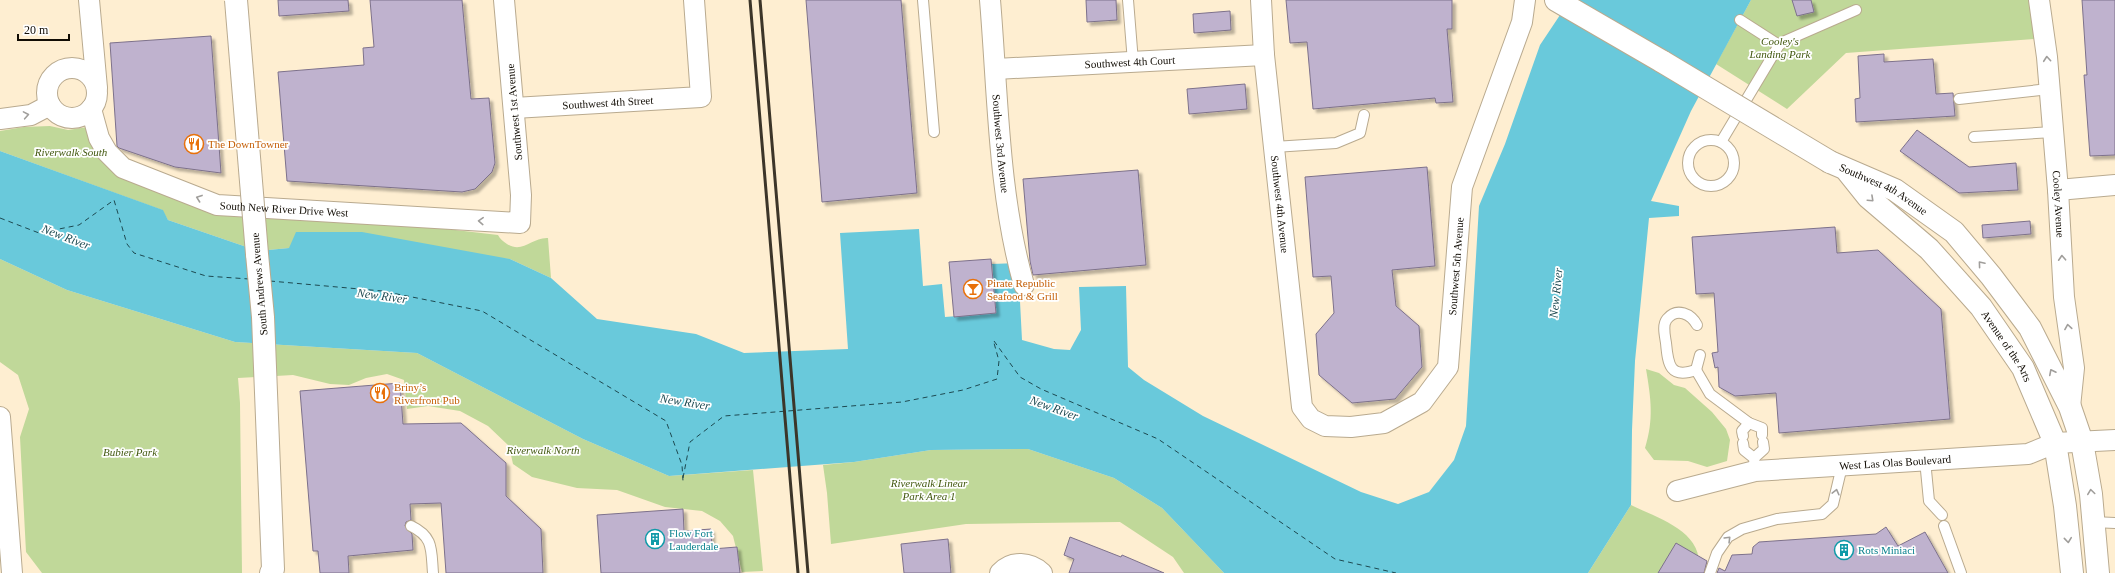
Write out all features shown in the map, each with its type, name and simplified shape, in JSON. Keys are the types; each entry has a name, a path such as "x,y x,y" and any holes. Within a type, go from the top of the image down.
{"main road":[{"name":"South Andrews Avenue","path":"236,0 263,317 273,572"},
{"name":"Southwest 4th Avenue","path":"1556,0 1838,166 1895,190 1954,232 1991,276 2030,328 2070,407 2082,442"},
{"name":"Avenue of the Arts","path":"1838,166 1868,197 1929,249 1980,307 2023,368 2055,444 2065,506 2072,573"},
{"path":"2082,442 2091,494 2098,573"}],"street":[{"path":"88,0 97,90 97,97 91,109 77,117 69,117 55,111 50,105 47,89 50,81 62,70 78,68 91,76 97,90"},
{"name":"Southwest 1st Avenue","path":"504,0 521,195 520,223"},
{"name":"Southwest 4th Street","path":"514,108 701,97 694,0"},
{"name":"Southwest 3rd Avenue","path":"990,0 1003,175 1015,254 1024,286"},
{"name":"Southwest 4th Avenue","path":"1261,0 1264,55 1302,407"},
{"name":"Southwest 5th Avenue","path":"1302,407 1311,419 1325,426 1351,427 1384,423 1422,402 1448,367 1462,187 1522,22 1525,0"},
{"name":"Cooley Avenue","path":"2039,0 2058,190 2064,297 2074,368 2070,407"},
{"path":"70,68 81,57 91,31"},
{"name":"Southwest 4th Court","path":"996,69 1264,55"},
{"path":"0,119 31,115 50,105"},
{"name":"South New River Drive West","path":"91,109 99,138 107,152 122,168 218,205 520,223"},
{"path":"2058,190 2115,185"},
{"path":"0,417 12,573"},
{"name":"West Las Olas Boulevard","path":"1677,491 1755,465 1842,466 2028,454 2055,444 2115,440"},
{"path":"1000,573 1009,566 1018,563 1036,567 1042,573"}],"lane":[{"path":"922,0 934,132"},
{"path":"1128,0 1133,62"},
{"path":"1721,142 1779,45 1856,10"},
{"path":"1740,20 1779,45"},
{"path":"1959,99 2049,89"},
{"path":"1274,147 1336,143 1360,133 1364,115"},
{"path":"1974,137 2053,132"},
{"path":"1710,139 1721,142 1730,148 1733,155 1734,169 1726,182 1718,185 1702,184 1695,180 1690,174 1688,162 1691,150 1703,141 1710,139"},
{"path":"1696,370 1685,374 1673,371 1668,362 1664,328 1667,320 1674,314 1684,313 1693,318 1697,325"},
{"path":"1700,355 1696,370 1710,394 1749,423 1762,428 1764,449 1755,465 1744,450 1742,431 1749,423"},
{"path":"1925,460 1929,501 1942,515"},
{"path":"1710,573 1717,552 1724,542 1728,537 1742,529 1777,519 1822,514 1833,504 1842,466"},
{"path":"2093,522 2115,523"},
{"path":"411,526 422,531 428,538 433,573"},
{"path":"1944,526 1962,573"}],"green space":[{"name":"Cooley's Landing Park","path":"1751,0 2032,0 2035,39 1846,53 1787,109 1716,64"},
{"name":"Riverwalk South","path":"50,126 68,130 88,127 92,143 227,213 387,222 498,235 507,244 513,247 523,246 542,238 548,238 551,278 510,259 289,248 258,251 168,220 162,210 0,151 0,131 24,127"},
{"name":"Bubier Park","path":"0,259 67,290 235,342 417,353 583,439 669,476 753,470 763,571 742,572 733,536 720,521 702,511 665,507 617,490 577,488 532,477 513,464 509,446 488,426 460,411 428,406 407,409 404,380 387,374 366,378 349,385 330,384 293,375 238,378 240,403 242,573 42,573 26,552 20,437 29,409 18,375 0,362"},
{"path":"1646,369 1659,373 1674,385 1685,388 1712,412 1726,429 1730,440 1727,461 1707,467 1688,461 1654,460 1645,448 1651,418"},
{"name":"Riverwalk Linear Park Area 1","path":"1028,449 1114,478 1162,508 1224,573 1184,573 1173,557 1120,522 966,524 831,544 823,465 854,462 931,450"},
{"path":"1631,505 1667,522 1688,537 1695,547 1699,559 1698,573 1588,573"}],"water":[{"name":"New River","path":"1570,0 1751,0 1691,111 1651,201 1679,206 1679,216 1649,218 1635,361 1631,505 1588,573 1224,573 1162,508 1114,478 1028,449 931,450 854,462 669,476 583,439 417,353 235,342 67,290 0,259 0,151 163,210 168,220 258,251 289,248 296,232 362,232 510,259 551,278 597,319 696,334 744,353 848,349 840,233 919,229 923,286 942,284 945,317 996,313 992,264 1018,263 1022,340 1054,349 1070,350 1081,330 1079,287 1126,286 1128,367 1144,380 1203,416 1361,492 1398,504 1429,492 1454,460 1466,426 1479,206 1505,144 1540,45"}],"building":[{"path":"278,0 348,0 349,11 279,16"},
{"path":"370,0 462,0 471,99 489,98 495,163 492,172 475,189 462,192 287,181 278,72 364,65 363,48 374,47"},
{"path":"806,0 901,0 917,193 822,202"},
{"path":"1086,0 1116,0 1117,20 1087,22"},
{"path":"1286,0 1452,0 1452,29 1447,29 1453,102 1436,103 1435,98 1313,109 1307,42 1290,43"},
{"path":"1792,0 1811,0 1814,12 1797,16"},
{"path":"2082,0 2115,0 2115,155 2090,156 2084,75 2087,75"},
{"path":"1230,11 1231,30 1194,33 1193,14"},
{"path":"211,36 221,173 175,167 119,148 117,146 110,43"},
{"path":"1884,54 1884,62 1933,59 1936,94 1953,93 1955,116 1856,122 1855,99 1860,98 1858,56"},
{"path":"1245,84 1247,109 1189,114 1187,89"},
{"path":"1917,130 1969,167 2016,163 2018,190 1959,193 1900,151"},
{"path":"1427,167 1435,266 1392,270 1396,306 1419,326 1422,367 1395,399 1352,403 1319,375 1316,334 1334,313 1331,276 1313,277 1305,177"},
{"path":"1138,170 1146,265 1033,275 1030,261 1023,179"},
{"path":"2030,221 2031,234 1983,238 1982,225"},
{"path":"1835,227 1837,253 1878,250 1941,309 1950,419 1779,433 1776,393 1735,396 1719,387 1718,367 1715,368 1712,353 1718,352 1714,293 1696,294 1692,237"},
{"name":"Pirate Republic Seafood & Grill","path":"991,259 996,313 954,317 949,262"},
{"path":"400,383 403,424 461,423 506,463 506,496 541,529 543,573 446,573 441,503 410,504 411,520 406,522 405,526 412,534 413,550 348,556 349,573 320,573 318,551 313,551 300,391"},
{"name":"Flow Fort Lauderdale","path":"683,509 684,531 711,529 712,549 737,547 740,573 601,573 597,515"},
{"name":"Rots Miniaci","path":"1886,527 1898,546 1925,532 1948,573 1717,573 1719,568 1725,571 1732,555 1752,554 1753,547 1759,542 1876,534"},
{"path":"1070,537 1121,557 1122,555 1164,573 1069,573 1074,559 1064,555"},
{"path":"948,539 951,573 904,573 901,544"},
{"path":"1676,543 1707,561 1704,573 1658,573"}],"ferry route":[{"path":"0,218 39,233 79,225 114,200 127,244 134,253 206,276 249,279"},
{"path":"270,281 382,291 482,311 666,421 682,465 683,481"},
{"path":"994,341 1020,377 1041,389 1158,439 1335,559 1396,573"},
{"path":"683,478 690,442 724,416 902,402 963,390 997,379 999,361 994,343"}],"railway":[{"path":"750,0 798,573"},
{"path":"760,0 808,573"}],"place":[{"name":"The DownTowner","path":"194,144"},
{"name":"Pirate Republic Seafood & Grill","path":"973,289"},
{"name":"Briny’s Riverfront Pub","path":"380,393"},
{"name":"Flow Fort Lauderdale","path":"655,539"},
{"name":"Rots Miniaci","path":"1844,550"}],"park label":[{"name":"Riverwalk North","path":"543,450"}]}
